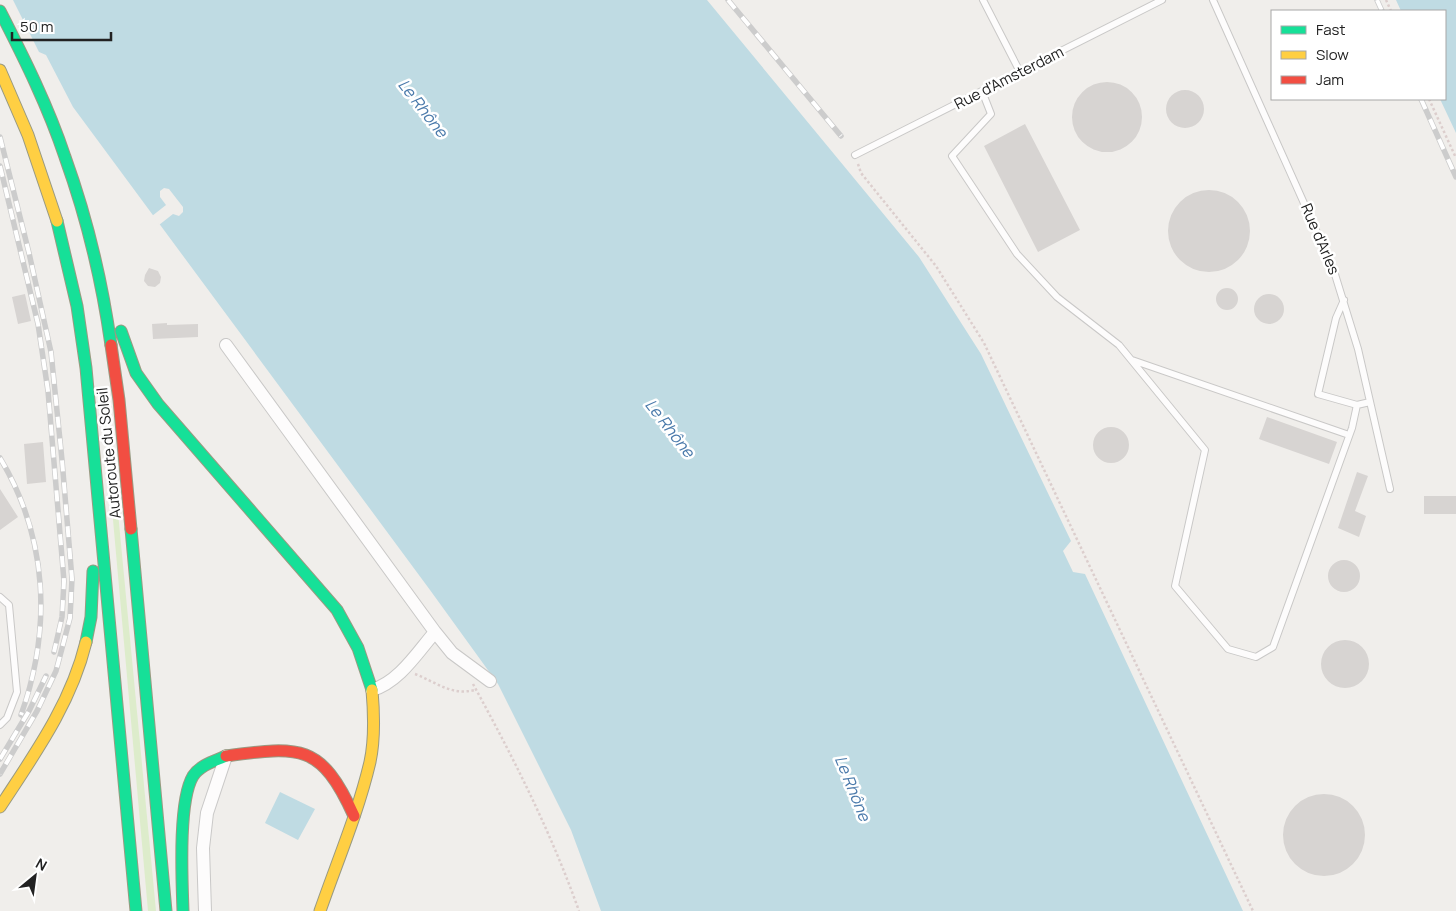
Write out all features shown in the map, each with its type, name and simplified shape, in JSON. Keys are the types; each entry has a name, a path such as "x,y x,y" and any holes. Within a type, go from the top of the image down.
{"main road":[{"name":"Autoroute du Soleil","path":"0,11 31,74 56,132 82,212 102,291 118,390 166,911"},
{"name":"Autoroute du Soleil","path":"0,70 38,163 66,256 83,340 136,911"},
{"path":"82,212 136,373 158,404 337,610 362,656 372,690 374,715 370,761 354,816 320,911"},
{"path":"0,807 58,716 81,664 92,604 97,475"},
{"path":"183,911 186,797 188,784 200,769 226,756 270,750 302,752 316,758 335,776 346,795 354,816"}],"street":[{"path":"226,345 435,632 452,653 490,682"},
{"path":"372,690 382,687 402,670 435,632"},
{"path":"205,911 203,848 207,813 226,756"}],"lane":[{"path":"983,0 1020,72"},
{"name":"Rue d'Amsterdam","path":"856,155 1162,0"},
{"name":"Rue d'Arles","path":"1213,0 1333,268 1358,350 1390,489"},
{"path":"982,91 991,114 952,156 1017,254 1057,297 1119,345 1205,450 1175,586 1228,649 1256,657 1273,647 1349,435 1357,405"},
{"path":"1344,300 1336,318 1318,394 1357,405 1370,402"},
{"path":"1131,360 1349,435"},
{"path":"0,597 9,605 17,692 7,718 0,725"}],"path":[{"path":"1430,100 1456,158"},
{"path":"856,155 861,172 936,266 984,343 1253,911"},
{"path":"402,670 452,691 469,692 476,690"},
{"path":"470,679 502,736 540,815 580,911"}],"green space":[{"path":"102,397 107,397 156,911 148,911"}],"water":[{"name":"Le Rhône","path":"13,0 707,0 919,257 981,354 1071,541 1063,551 1073,572 1085,574 1243,911 601,911 571,830 498,684 73,107 46,55 39,52"},
{"path":"1396,0 1456,0 1456,133 1440,100 1446,100 1446,10 1401,10"},
{"path":"280,792 315,809 298,840 265,823"}],"pier":[{"path":"164,188 169,189 183,207 183,212 179,216 173,214 159,225 152,216 166,205 160,197 160,191"}],"building":[{"path":"1107,82 1120,85 1132,92 1139,104 1142,117 1139,130 1132,142 1120,149 1107,152 1094,149 1082,142 1075,130 1072,117 1075,104 1082,92 1094,85"},
{"path":"1185,90 1199,95 1204,109 1199,123 1185,128 1171,123 1166,109 1171,95"},
{"path":"1025,124 1080,230 1038,252 984,146"},
{"path":"1209,190 1225,193 1238,202 1247,215 1250,231 1247,247 1238,260 1225,269 1209,272 1193,269 1180,260 1171,247 1168,231 1171,215 1180,202 1193,193"},
{"path":"149,268 158,271 161,277 160,283 155,287 148,286 144,281"},
{"path":"1227,288 1235,291 1238,299 1235,307 1227,310 1219,307 1216,299 1219,291"},
{"path":"25,294 31,321 18,324 12,297"},
{"path":"1269,294 1280,298 1284,309 1280,320 1269,324 1258,320 1254,309 1258,298"},
{"path":"167,323 167,325 198,324 198,337 153,339 152,324"},
{"path":"1267,417 1337,442 1329,464 1259,439"},
{"path":"1111,427 1118,428 1124,432 1128,438 1128,452 1124,458 1118,462 1111,463 1104,462 1098,458 1094,452 1093,445 1094,438 1098,432 1104,428"},
{"path":"43,442 46,482 27,484 24,444"},
{"path":"1357,472 1368,476 1355,511 1366,516 1359,537 1338,528"},
{"path":"0,489 18,517 0,530"},
{"path":"1424,496 1456,496 1456,514 1424,514"},
{"path":"1344,560 1356,564 1360,576 1356,588 1344,592 1332,588 1328,576 1332,564"},
{"path":"1345,640 1354,642 1362,647 1367,655 1369,664 1367,673 1362,681 1354,686 1345,688 1336,686 1328,681 1323,673 1321,664 1323,655 1328,647 1336,642"},
{"path":"1324,794 1340,797 1353,806 1362,819 1365,835 1362,851 1353,864 1340,873 1324,876 1308,873 1295,864 1286,851 1283,835 1286,819 1295,806 1308,797"}],"railway":[{"path":"728,0 841,136"},
{"path":"1377,0 1382,10"},
{"path":"1421,100 1456,177"},
{"path":"0,137 51,352 72,579 70,618 56,671 37,711 0,774"},
{"path":"0,166 38,324 48,391 64,581 62,617 54,652"},
{"path":"0,458 16,488 28,520 36,552 40,584 41,617 38,649 21,715"},
{"path":"0,759 29,711 46,676"}],"traffic: fast":[{"path":"0,11 27,64 43,101 73,180 93,250 111,345"},
{"path":"57,221 77,306 86,368 136,911"},
{"path":"121,331 136,373 158,404 337,610 358,648 372,690"},
{"path":"131,529 166,911"},
{"path":"86,642 91,617 93,571"},
{"path":"183,911 182,841 188,788 196,772 226,756"}],"traffic: slow":[{"path":"0,70 28,135 57,221"},
{"path":"0,807 61,708 71,687 86,642"},
{"path":"320,911 353,819 370,762 374,726 372,690"}],"traffic: jam":[{"path":"111,345 119,400 131,529"},
{"path":"226,756 273,751 290,751 305,755 319,762 330,774 354,816"}]}
